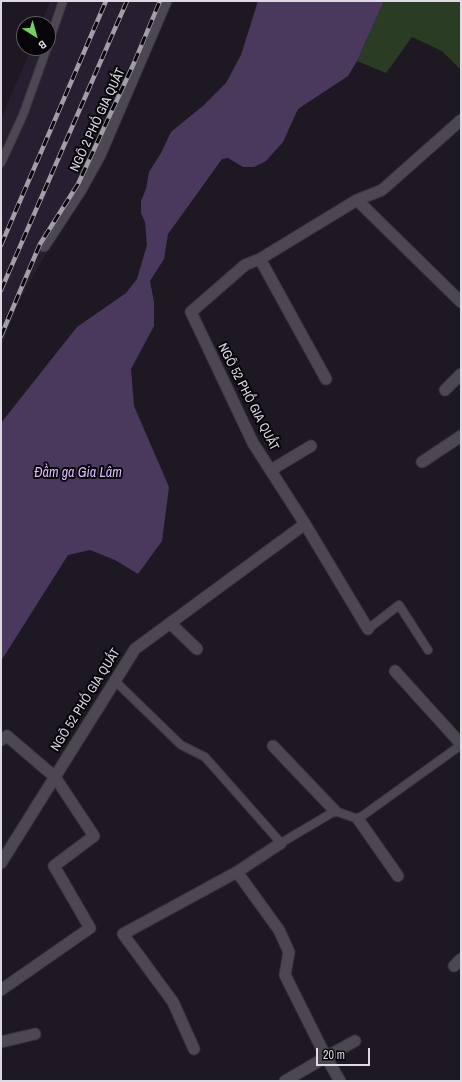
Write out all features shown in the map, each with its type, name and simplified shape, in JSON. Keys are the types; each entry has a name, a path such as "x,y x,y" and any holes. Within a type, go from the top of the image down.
{"street":[{"name":"NGÕ 2 PHỐ GIA QUẤT","path":"44,246 80,191 100,155 166,1"},
{"name":"NGÕ 52 PHỐ GIA QUẤT","path":"1,863 114,680 135,649 305,524 253,443 191,312 245,265 260,259 357,200 382,190 461,120"},
{"path":"357,200 461,302"},
{"path":"260,259 326,379"},
{"path":"446,390 461,374"},
{"path":"422,462 461,436"},
{"path":"270,470 310,446"},
{"path":"305,524 368,629"},
{"path":"170,623 197,649"},
{"path":"395,671 461,745"},
{"path":"1,740 7,736 55,777 94,836 54,866 90,928 1,990"},
{"path":"273,746 335,811"},
{"path":"358,819 398,876"},
{"path":"194,1049 173,1002 123,934 237,872 281,843"},
{"path":"237,872 279,930 289,952 285,975 326,1057 340,1081"},
{"path":"1,1042 35,1034"},
{"path":"285,1081 355,1041"}],"lane":[{"path":"56,23 64,1"},
{"path":"1,163 23,115 44,56"},
{"path":"368,629 399,605 428,650"},
{"path":"114,680 181,745 205,757 281,843 335,811 358,819 461,745"}],"shaded area":[{"path":"50,1 172,1 103,155 20,299 1,347 1,119 28,56 56,56 56,16 44,16"}],"green space":[{"path":"384,1 461,1 461,70 442,51 412,37 386,73 357,61"}],"water":[{"name":"Đầm ga Gia Lâm","path":"258,1 384,1 357,61 348,76 298,109 283,142 266,161 254,167 243,167 228,158 222,159 168,234 164,259 150,281 154,302 154,326 131,369 134,406 169,487 162,541 138,574 115,560 90,550 68,555 1,661 1,423 77,327 126,293 137,279 147,245 145,222 141,213 141,201 146,189 149,172 161,153 171,132 204,105 226,83 241,55"}],"railway":[{"path":"1,245 106,1"},
{"path":"1,290 127,1"},
{"path":"1,336 40,244 78,184 134,63 160,1"}]}
